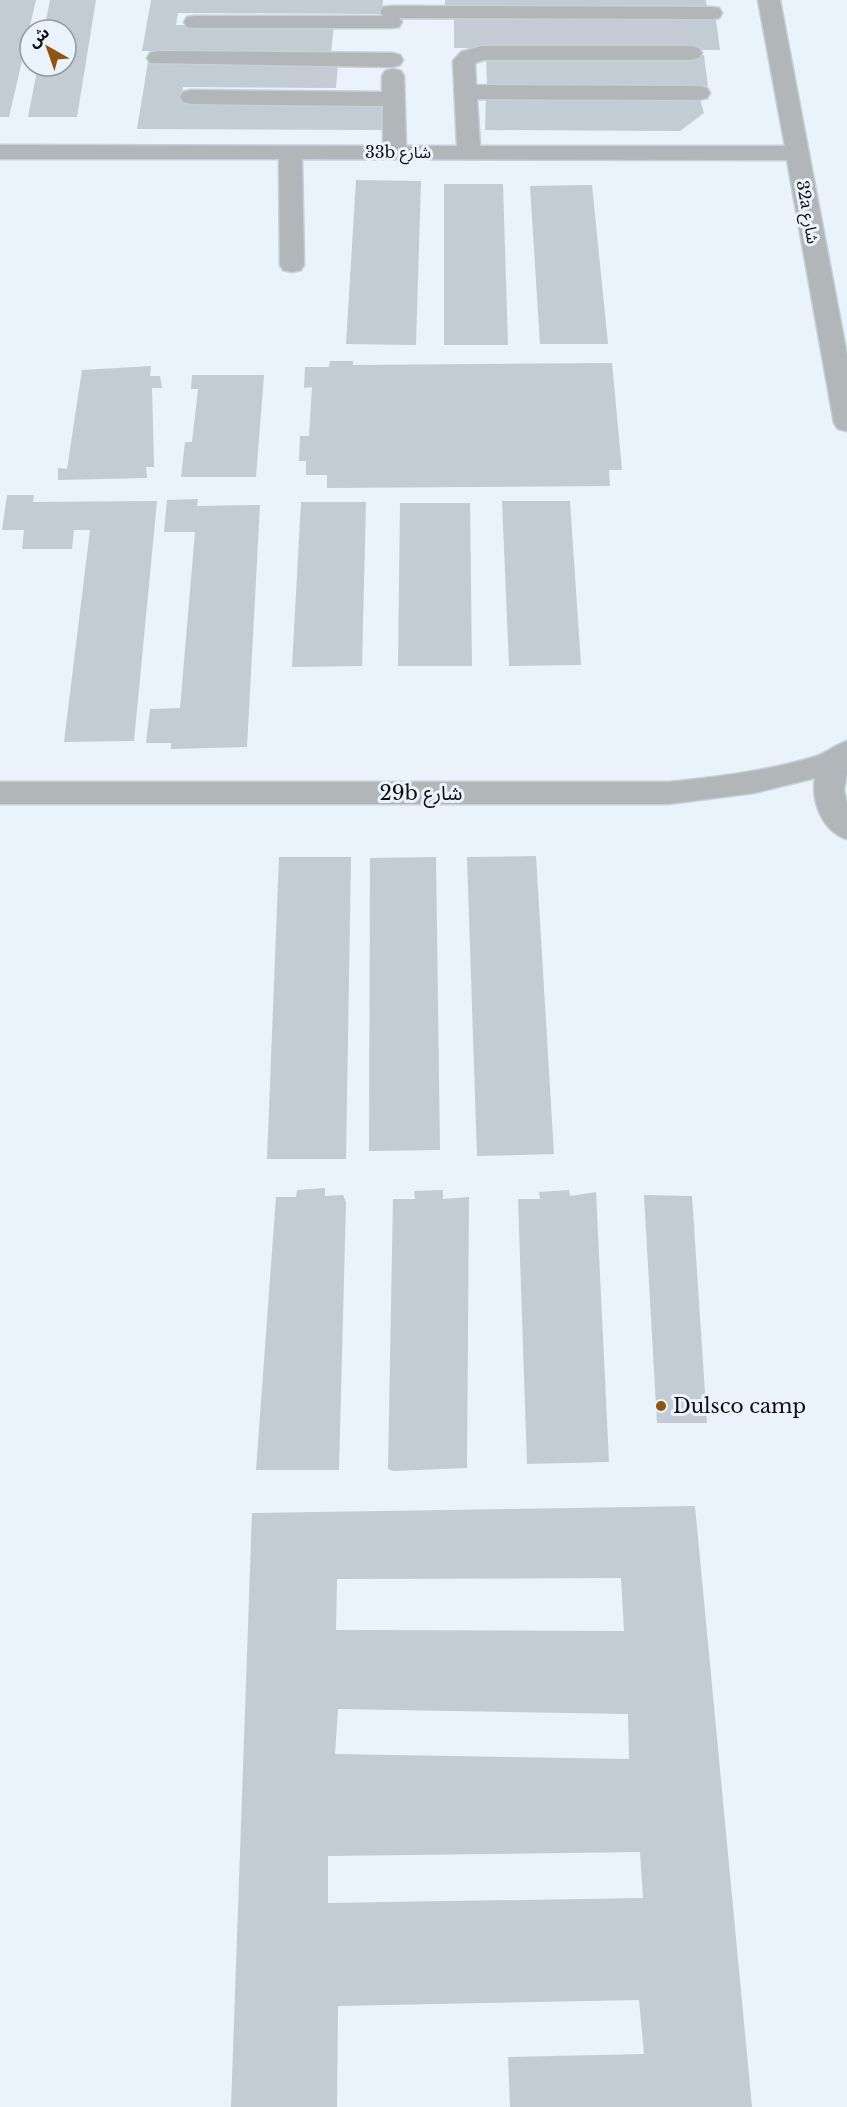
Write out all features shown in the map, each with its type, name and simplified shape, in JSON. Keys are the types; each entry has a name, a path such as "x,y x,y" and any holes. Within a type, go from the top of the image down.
{"street":[{"name":"32a شارع","path":"769,0 847,423"},
{"path":"391,11 395,152"},
{"path":"195,22 391,11 711,13"},
{"path":"469,153 464,61 469,57 482,53 691,52"},
{"path":"158,58 392,60"},
{"path":"465,92 699,93"},
{"path":"191,97 393,99"},
{"name":"33b شارع","path":"0,152 797,153"},
{"path":"290,152 292,266"},
{"path":"842,756 830,775 828,792 832,810 847,828"},
{"name":"29b شارع","path":"0,792 668,793 759,782 800,772 842,756"}],"building":[{"path":"0,0 36,0 32,18 18,18 18,78 9,117 0,117"},
{"path":"50,0 96,0 77,117 28,117 36,78 78,78 78,18 46,18"},
{"path":"151,0 383,0 382,14 178,13 176,25 334,26 331,52 142,51"},
{"path":"445,0 706,0 707,8 445,8"},
{"path":"454,18 716,20 720,50 454,48"},
{"path":"486,55 704,55 708,86 487,86"},
{"path":"148,62 338,63 336,88 183,87 181,101 385,102 384,130 137,129"},
{"path":"486,95 699,96 704,113 680,131 485,130"},
{"path":"356,180 421,181 416,345 346,344"},
{"path":"444,184 503,184 508,345 444,345"},
{"path":"592,185 608,344 540,344 530,186"},
{"path":"330,361 353,361 353,365 612,363 622,470 609,470 610,486 327,488 327,475 306,475 306,461 299,461 300,436 309,436 312,387 304,388 305,367 329,367"},
{"path":"151,366 150,376 160,376 162,388 152,388 154,467 146,467 147,478 58,480 58,468 67,469 82,370"},
{"path":"192,375 264,375 256,477 181,477 185,442 192,442 198,389 191,389"},
{"path":"7,495 34,495 33,502 157,501 134,741 64,742 90,530 74,530 72,549 22,549 24,530 2,530"},
{"path":"198,499 197,506 260,505 247,747 171,749 171,743 146,743 150,709 180,708 195,532 164,532 167,500"},
{"path":"502,501 570,501 581,665 509,666"},
{"path":"301,502 366,502 362,666 292,667"},
{"path":"400,503 470,503 472,666 398,666"},
{"path":"536,856 554,1154 477,1156 467,857"},
{"path":"279,857 351,857 346,1159 267,1159"},
{"path":"436,857 440,1150 369,1151 370,858"},
{"path":"325,1188 325,1196 343,1195 346,1202 339,1470 256,1470 276,1197 296,1197 297,1190"},
{"path":"443,1190 443,1199 469,1197 467,1468 394,1471 388,1469 393,1199 415,1199 414,1191"},
{"path":"569,1190 570,1196 596,1192 609,1462 527,1464 518,1199 540,1199 539,1192"},
{"path":"644,1195 692,1196 707,1423 657,1423"},
{"path":"695,1506 752,2107 510,2107 508,2057 644,2054 639,2000 338,2006 337,2107 231,2107 252,1513","holes":["621,1578 624,1631 336,1630 337,1579","338,1709 628,1714 629,1759 335,1754","640,1852 643,1898 328,1903 328,1856"]}],"place":[{"name":"Dulsco camp","path":"661,1406"}]}
